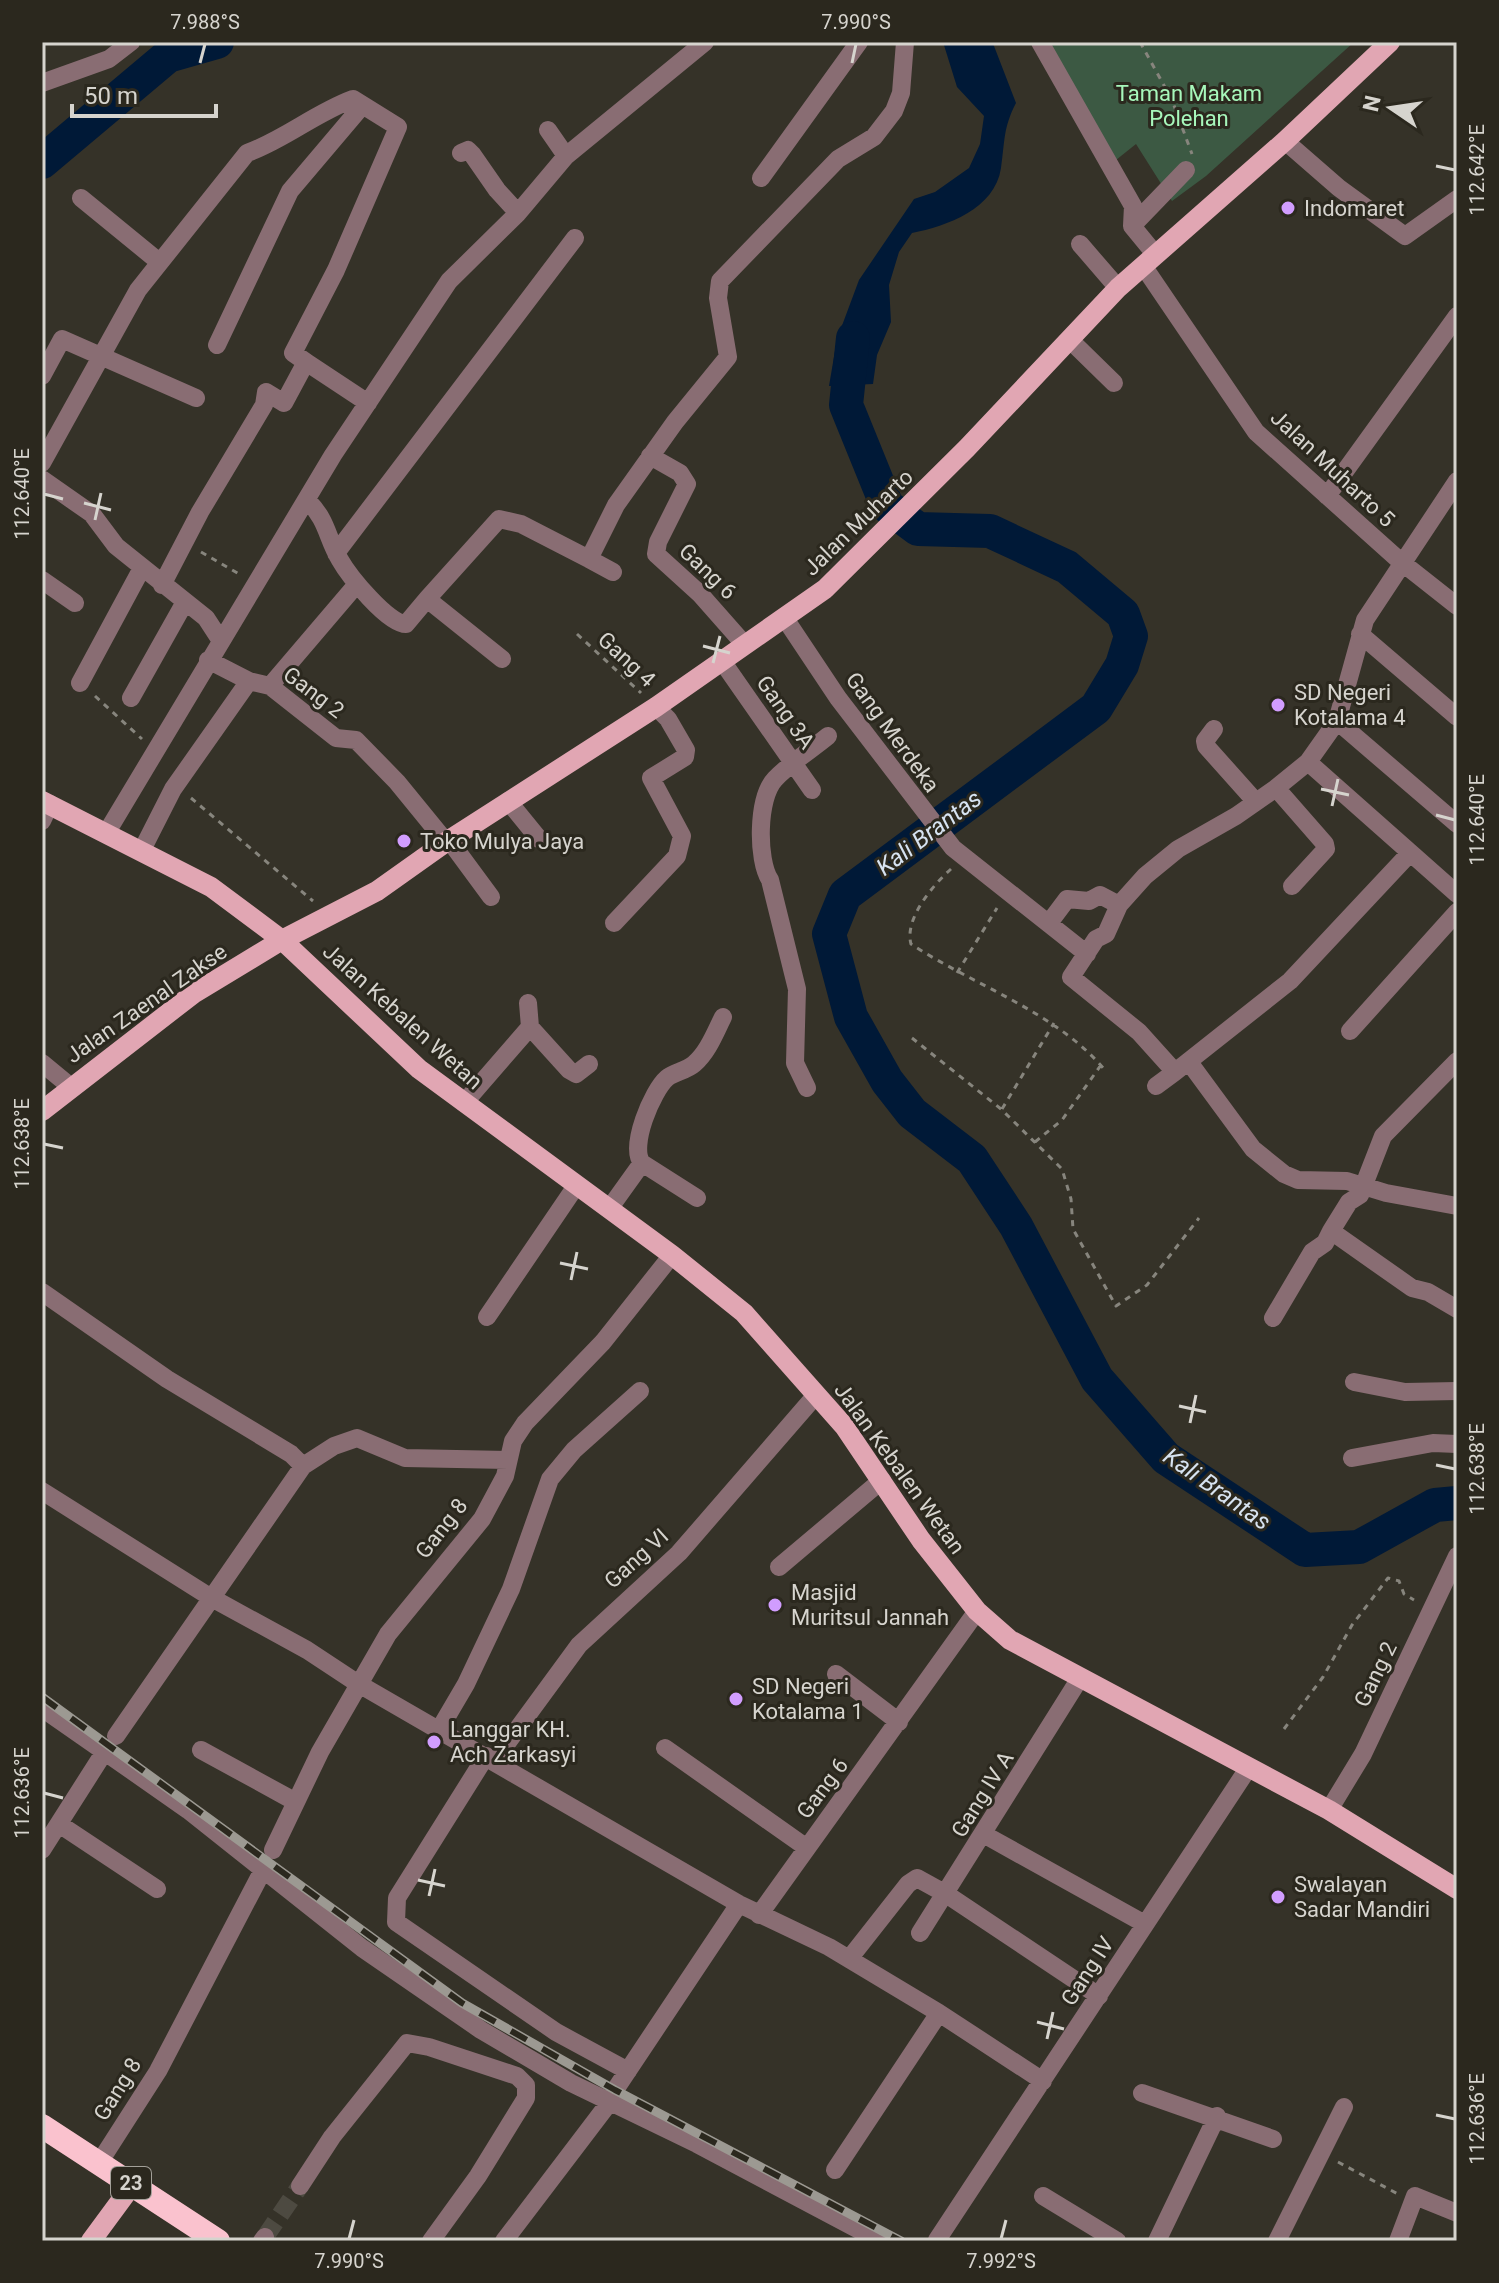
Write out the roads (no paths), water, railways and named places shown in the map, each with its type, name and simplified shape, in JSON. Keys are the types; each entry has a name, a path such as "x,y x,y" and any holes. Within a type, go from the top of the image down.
{"highway":[{"name":"23","path":"42,2126 218,2241"}],"main road":[{"name":"Jalan Muharto","path":"282,940 329,919 377,891 508,801 656,707 784,617 863,556 1118,288 1285,141 1390,42"},
{"name":"Jalan Kebalen Wetan","path":"45,809 107,832 211,887 282,940 419,1069 672,1255 744,1313 844,1426 921,1540 977,1611 1010,1640 1329,1810 1457,1889"},
{"name":"Jalan Zaenal Zakse","path":"42,1110 193,994 282,940"},
{"path":"91,2241 133,2184"}],"street":[{"path":"42,83 109,59 131,42"},
{"path":"107,832 307,500 449,281 518,213 566,156 705,42"},
{"path":"761,178 859,42"},
{"path":"589,559 601,529 650,456 728,357 718,298 720,281 838,159 874,137 894,111 901,93 905,42"},
{"path":"1040,42 1133,206 1132,226"},
{"path":"42,463 100,357 158,261 247,153 266,146 324,109 353,99 398,127 336,270 293,353 368,403"},
{"path":"217,345 290,191 362,106"},
{"path":"548,130 566,156"},
{"path":"1285,141 1339,188 1405,236 1457,199"},
{"path":"461,153 468,150 472,154 497,190 518,213"},
{"path":"1132,226 1186,170"},
{"path":"81,198 158,261"},
{"name":"Jalan Muharto 5","path":"1132,226 1256,432 1400,561 1457,606"},
{"path":"336,553 575,238"},
{"path":"1080,244 1118,288"},
{"path":"1327,496 1457,316"},
{"path":"42,376 62,339 196,398"},
{"path":"1070,340 1114,383"},
{"path":"162,585 264,405 266,392 284,403 306,362"},
{"name":"Gang 6","path":"650,456 680,473 687,484 658,542 657,556 700,594 745,645"},
{"path":"42,479 92,514 116,546 206,618 221,641"},
{"path":"1457,481 1400,561 1360,634 1347,695 1337,721 1308,762 1256,802 1165,859 1119,905 1106,934 1096,939 1066,988 1139,1032 1182,1067 1253,1149 1284,1174 1298,1180 1347,1181 1386,1193 1457,1206"},
{"path":"307,500 326,523 336,553 357,584 398,624 406,624 499,519 521,524 613,572"},
{"path":"80,683 142,568"},
{"path":"42,580 75,603"},
{"path":"270,686 357,584"},
{"path":"427,599 502,659"},
{"path":"131,698 185,602"},
{"name":"Gang Merdeka","path":"784,617 817,669 871,738 917,806 960,853 1087,954"},
{"path":"1360,634 1457,717"},
{"name":"Gang 2","path":"208,660 249,681 270,686 336,738 356,740 406,792 491,897"},
{"name":"Gang 3A","path":"722,661 812,790"},
{"path":"142,850 176,785 249,681"},
{"path":"614,923 677,856 682,845 682,836 651,778 685,757 686,750 668,719 656,707"},
{"path":"1337,721 1457,824"},
{"path":"1214,729 1205,741 1206,746 1256,802"},
{"path":"807,1088 795,1063 797,989 761,855 769,787 828,736"},
{"path":"1308,762 1457,894"},
{"path":"1276,788 1326,849 1292,886"},
{"path":"508,801 539,839"},
{"path":"1156,1086 1290,981 1410,853"},
{"path":"1049,923 1067,899 1089,901 1100,895 1119,905"},
{"path":"1350,1031 1457,912"},
{"path":"528,1003 530,1027 569,1070 576,1074 589,1064"},
{"path":"697,1198 642,1163 636,1144 658,1090 668,1077 693,1065 708,1048 723,1017"},
{"path":"464,1103 530,1027"},
{"path":"1273,1318 1312,1252 1325,1243 1349,1202 1360,1195 1383,1136 1457,1061"},
{"path":"42,1063 71,1087"},
{"path":"609,1209 642,1163"},
{"path":"487,1317 576,1186"},
{"path":"1331,1231 1412,1288 1428,1292 1457,1309"},
{"name":"Gang 8","path":"273,1850 357,1683 388,1634 482,1519 505,1476 513,1441 532,1412 603,1342 672,1255"},
{"path":"42,1292 167,1379 291,1454 303,1466"},
{"path":"1354,1382 1405,1392 1457,1391"},
{"path":"439,1730 466,1684 511,1589 550,1479 574,1450 640,1391"},
{"name":"Gang VI","path":"628,2071 556,2032 396,1922 397,1898 490,1759 579,1645 679,1553 816,1395"},
{"path":"42,1850 110,1743 303,1466 344,1441 357,1438 405,1458 508,1460"},
{"path":"1352,1458 1433,1443 1457,1444"},
{"path":"779,1567 882,1480"},
{"path":"42,1491 210,1597 307,1650 357,1683 739,1904 849,1959 1043,2081"},
{"name":"Gang 2","path":"1329,1810 1363,1754 1457,1556"},
{"name":"Gang 6","path":"759,1915 977,1611"},
{"path":"836,1674 899,1722"},
{"name":"Gang IV A","path":"920,1933 985,1835 1080,1678"},
{"path":"42,1708 110,1743 263,1870 434,1999 527,2058 612,2096 880,2241"},
{"path":"665,1748 807,1848"},
{"path":"201,1750 296,1802"},
{"name":"Gang IV","path":"937,2240 1249,1767"},
{"path":"59,1824 157,1889"},
{"path":"985,1835 1145,1924"},
{"name":"Gang 8","path":"99,2163 158,2071 263,1870"},
{"path":"849,1959 913,1880 920,1879 1099,1996"},
{"path":"504,2241 612,2096 739,1904"},
{"path":"835,2170 939,2013"},
{"path":"300,2186 332,2137 407,2043 459,2055 517,2076 526,2085 526,2098 478,2176 431,2241"},
{"path":"1142,2093 1217,2116 1273,2139"},
{"path":"1277,2241 1344,2107"},
{"path":"1157,2241 1217,2116"},
{"path":"1398,2241 1417,2195 1457,2213"},
{"path":"1043,2196 1117,2241"}],"water":[{"path":"943,42 992,42 1016,103 1007,127 997,182 979,205 967,213 940,226 912,233 899,252 889,285 891,322 877,355 873,384 829,386 837,339 859,280 914,199 935,192 969,168 980,144 984,116 957,87"}],"waterway":[{"name":"Kali Brantas","path":"42,162 168,56 217,42"},
{"name":"Kali Brantas","path":"853,338 846,405 887,506 918,529 990,531 1067,567 1123,614 1131,636 1122,665 1096,708 845,895 829,934 851,1017 887,1081 912,1113 972,1159 1016,1226 1097,1379 1166,1458 1305,1550 1359,1547 1435,1505 1457,1503"}],"tunnel":[{"path":"265,2237 300,2186"}],"railway":[{"path":"42,1697 462,2003 615,2090 901,2241"}],"place":[{"name":"Indomaret","path":"1288,208"},
{"name":"SD Negeri Kotalama 4","path":"1278,705"},
{"name":"Toko Mulya Jaya","path":"404,841"},
{"name":"Masjid Muritsul Jannah","path":"775,1605"},
{"name":"SD Negeri Kotalama 1","path":"736,1699"},
{"name":"Langgar KH. Ach Zarkasyi","path":"434,1742"},
{"name":"Swalayan Sadar Mandiri","path":"1278,1897"}],"park label":[{"name":"Taman Makam Polehan","path":"1189,106"}]}
